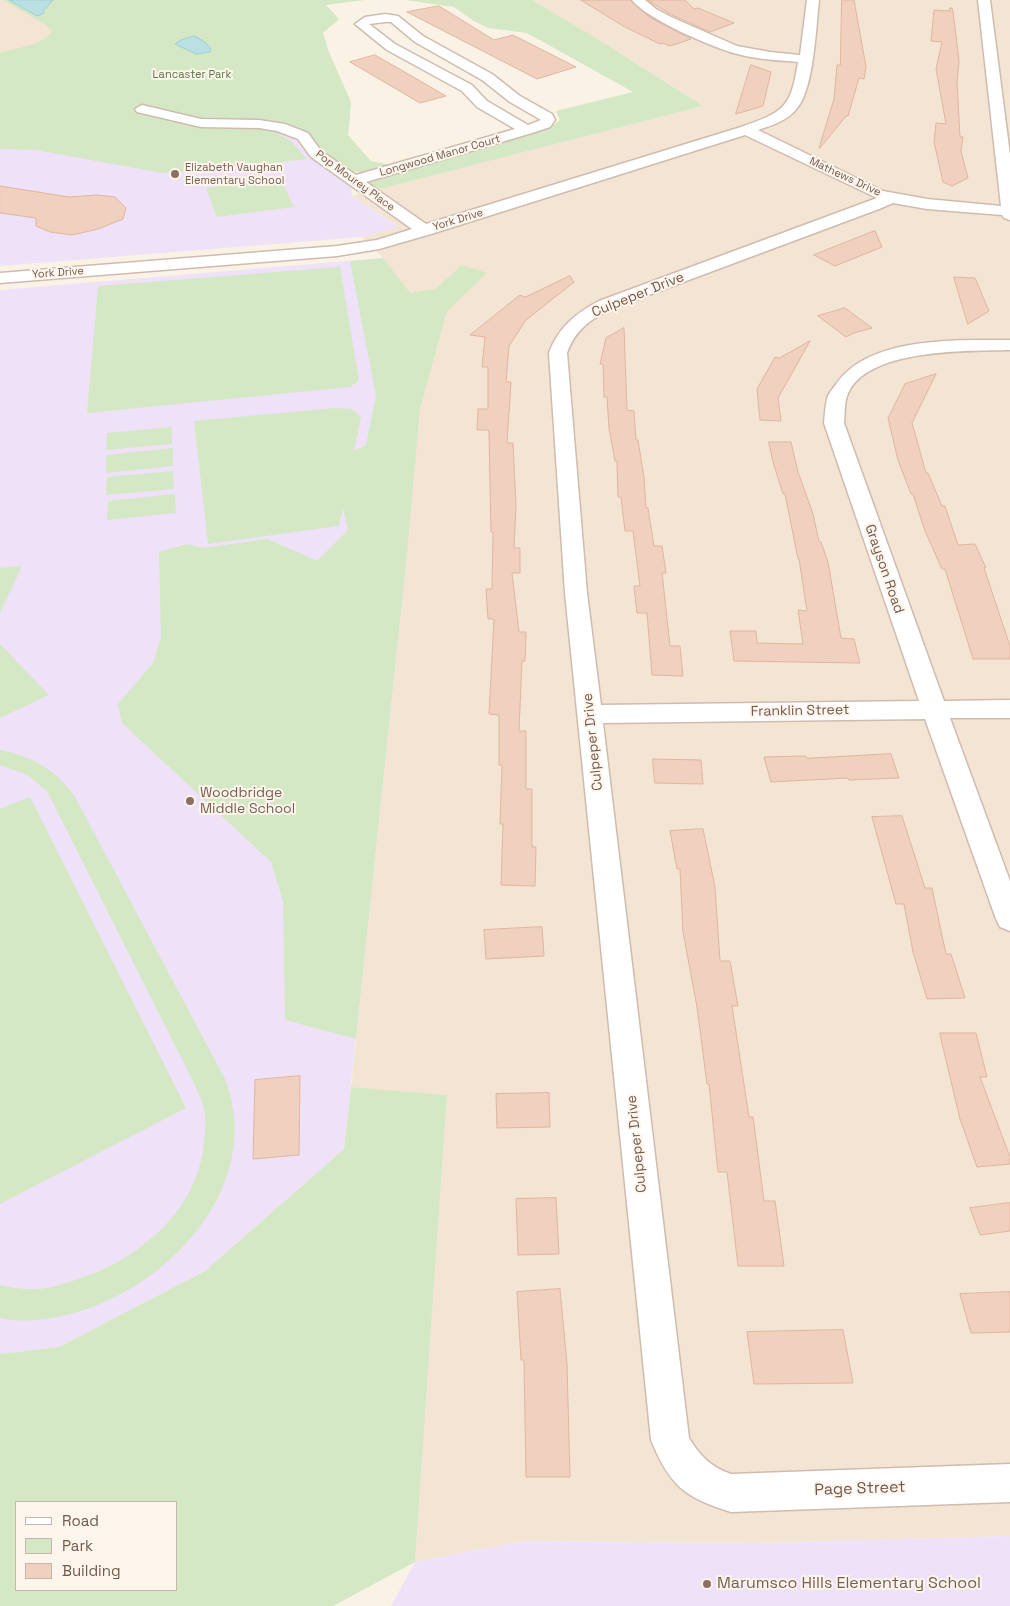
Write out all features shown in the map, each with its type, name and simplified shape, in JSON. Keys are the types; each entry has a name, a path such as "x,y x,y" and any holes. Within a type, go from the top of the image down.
{"street":[{"path":"638,0 652,12 667,20 734,49 804,60"},
{"name":"York Drive","path":"0,278 337,251 379,244 746,130 781,116 794,105 802,84 813,0"},
{"path":"984,0 1010,215"},
{"name":"Longwood Manor Court","path":"353,180 527,130 544,124 548,120 547,117 515,99 486,77 419,39 394,19 385,18 362,22 361,24 391,47 467,88 482,104 527,130"},
{"name":"Pop Mourey Place","path":"142,109 201,123 259,124 286,128 303,136 314,152 425,230"},
{"name":"Mathews Drive","path":"746,130 878,194 890,198 920,203 1010,211"},
{"name":"Culpeper Drive","path":"710,1487 700,1481 681,1463 670,1440 576,593 558,353 561,341 577,322 605,305 874,206 890,198"},
{"name":"Grayson Road","path":"1010,345 910,351 877,360 851,376 836,396 833,409 834,423 934,710 1010,918"},
{"name":"Franklin Street","path":"590,714 1010,709"},
{"name":"Page Street","path":"710,1487 731,1493 1010,1484"}],"shaded area":[{"path":"0,0 91,0 17,75 0,77"},
{"path":"532,0 1010,0 1010,1536 756,1543 524,1541 415,1562 447,1095 351,1087 406,564 383,258 362,237 398,226 352,196 703,106"},
{"name":"Elizabeth Vaughan Elementary School","path":"350,115 348,135 352,196 399,227 362,237 0,266 0,119"},
{"name":"Woodbridge Middle School","path":"383,258 406,564 344,1149 205,1271 59,1347 0,1354 0,290"},
{"name":"Marumsco Hills Elementary School","path":"1010,1536 1010,1606 391,1606 415,1562 524,1541 756,1543"}],"green space":[{"name":"Lancaster Park","path":"3,0 365,0 326,5 339,19 323,33 329,52 351,102 348,135 371,161 390,165 361,173 352,171 321,150 313,138 299,127 277,133 291,141 307,159 162,173 36,150 0,149 0,53 37,43 49,36 52,31 46,25"},
{"path":"405,0 532,0 703,106 380,189 370,186 369,181 549,128 560,120 556,111 633,92 527,33 488,28 454,7"},
{"path":"280,178 294,207 217,217 206,188"},
{"path":"383,258 410,293 436,289 462,265 487,273 447,311 420,408 406,564 356,1039 285,1020 283,901 271,862 122,723 118,704 153,663 161,637 159,552 187,544 203,548 268,539 317,561 348,530 343,508 339,526 208,544 194,421 335,408 352,409 361,417 354,451 366,445 376,396 350,261"},
{"path":"340,267 359,380 350,387 87,413 98,286"},
{"path":"172,427 172,444 106,450 107,433"},
{"path":"173,448 173,466 106,473 106,455"},
{"path":"173,471 174,489 106,495 107,477"},
{"path":"175,494 176,513 107,520 108,501"},
{"path":"22,566 0,613 0,568"},
{"path":"0,644 49,695 0,718"},
{"path":"0,750 22,756 42,765 59,778 74,795 225,1079 234,1118 232,1157 220,1193 200,1226 174,1256 142,1281 107,1301 71,1314 36,1320 0,1318 0,1285 36,1289 70,1282 121,1260 142,1246 178,1210 191,1189 200,1166 205,1117 201,1099 190,1075 47,791 27,775 0,765"},
{"path":"30,797 186,1108 0,1204 0,809"},
{"path":"351,1087 447,1095 415,1562 333,1606 0,1606 0,1354 59,1347 205,1271 344,1149"}],"water":[{"path":"9,0 53,0 43,11 44,13 38,16"},
{"path":"195,36 206,43 211,49 210,52 196,54 175,44"}],"building":[{"path":"581,0 630,0 649,17 691,39 670,46 663,43 660,44 625,27"},
{"path":"648,0 685,0 694,9 698,8 734,23 710,32 672,15"},
{"path":"842,0 854,0 866,67 864,79 859,78 848,116 819,148 834,99 837,65 840,65"},
{"path":"439,6 494,40 513,35 576,67 537,79 407,12"},
{"path":"950,8 953,11 959,61 957,82 960,137 963,137 961,151 968,178 952,186 943,182 934,142 936,123 946,124 936,69 942,42 931,41 934,10 949,11"},
{"path":"375,55 446,96 420,103 350,62"},
{"path":"751,65 771,72 763,106 736,114"},
{"path":"0,186 69,197 97,195 115,197 126,208 123,219 98,229 72,235 50,232 36,226 36,218 0,213"},
{"path":"875,231 882,247 835,266 814,255"},
{"path":"570,276 574,282 526,320 509,346 506,382 511,382 507,443 513,443 516,506 514,548 520,548 520,573 512,573 519,632 526,632 525,661 522,661 519,731 526,731 526,789 532,789 532,847 536,847 535,886 501,885 503,824 500,824 502,765 499,765 499,715 489,714 494,619 488,619 486,589 492,589 493,532 491,532 489,432 488,430 477,430 478,409 488,409 488,367 482,367 485,337 470,335 520,295 525,297"},
{"path":"954,277 975,278 989,311 968,324"},
{"path":"845,308 872,328 846,337 818,316"},
{"path":"624,328 627,410 634,411 636,440 638,440 644,477 646,508 648,508 654,546 662,546 666,573 662,573 670,646 680,646 683,676 652,675 647,613 637,613 634,586 640,586 633,531 625,531 621,497 618,497 617,461 615,461 609,428 607,397 604,397 603,364 600,364 606,338"},
{"path":"810,341 778,398 781,421 760,420 757,389 775,357 779,358"},
{"path":"936,374 912,423 926,473 928,473 942,506 945,506 958,545 975,544 986,568 984,568 1010,646 1010,659 973,659 945,569 942,569 925,531 913,494 911,494 898,460 888,418 905,384"},
{"path":"769,442 791,442 798,472 813,514 819,542 821,542 828,562 841,638 854,639 860,663 734,661 730,631 756,631 757,643 803,644 798,610 807,611 799,559 785,494 783,494 773,462"},
{"path":"891,754 899,778 849,780 848,778 771,782 764,757 806,756 807,758"},
{"path":"653,759 701,760 703,784 655,783"},
{"path":"902,816 925,888 932,888 946,954 951,954 965,998 927,999 913,952 904,904 896,904 872,817"},
{"path":"703,829 715,887 720,961 730,961 738,1006 732,1006 749,1117 753,1117 764,1201 775,1201 784,1266 738,1266 727,1172 718,1172 709,1084 707,1084 697,1007 683,932 680,869 677,869 670,831"},
{"path":"542,927 544,956 486,959 484,930"},
{"path":"940,1033 976,1033 987,1077 980,1077 1010,1157 1010,1164 977,1167 960,1119"},
{"path":"300,1076 299,1155 253,1159 255,1080"},
{"path":"549,1093 550,1127 497,1128 496,1094"},
{"path":"556,1198 559,1254 518,1255 516,1199"},
{"path":"1010,1203 1010,1231 980,1235 970,1208"},
{"path":"560,1289 567,1364 570,1477 526,1477 524,1360 521,1360 517,1292"},
{"path":"1010,1292 1010,1332 971,1333 960,1294"},
{"path":"843,1330 853,1383 754,1384 747,1332"}],"place":[{"name":"Elizabeth Vaughan Elementary School","path":"175,174"},
{"name":"Woodbridge Middle School","path":"190,801"},
{"name":"Marumsco Hills Elementary School","path":"707,1584"}]}
